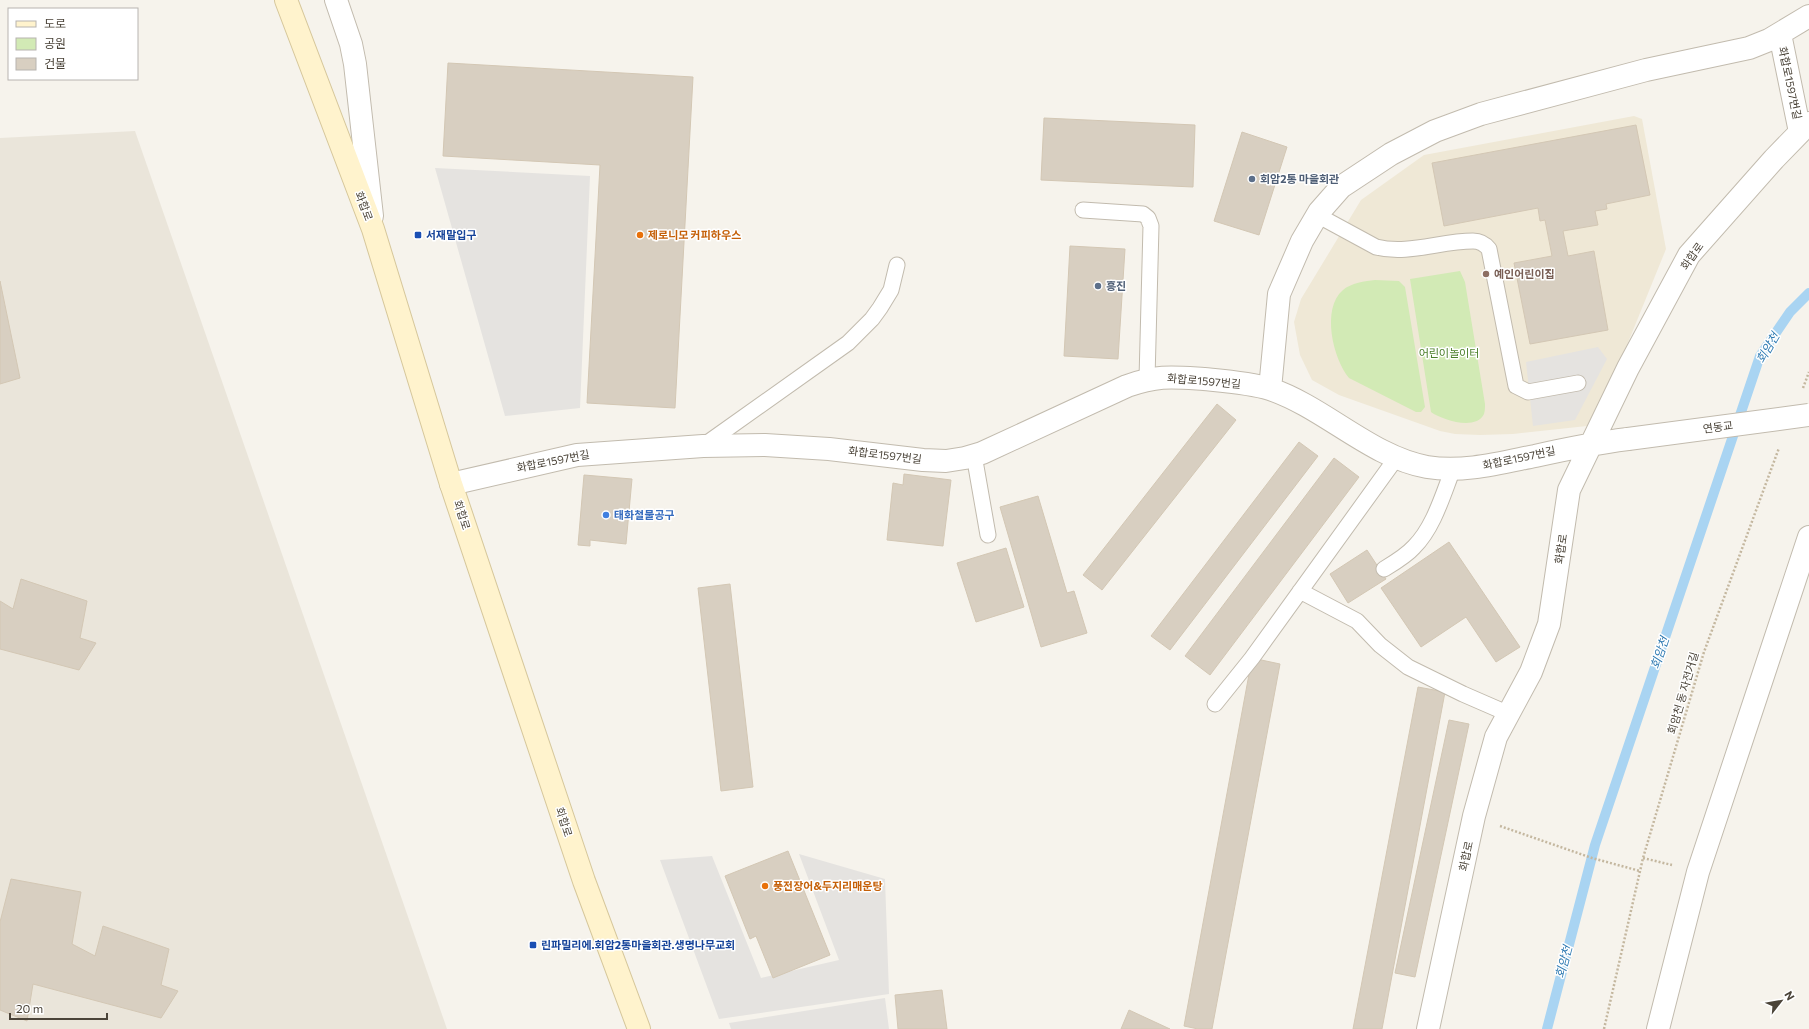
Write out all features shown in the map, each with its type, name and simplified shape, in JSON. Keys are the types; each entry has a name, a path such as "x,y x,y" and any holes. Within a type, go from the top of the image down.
{"main road":[{"name":"화합로","path":"286,0 373,229 451,484 584,881 639,1029"}],"street":[{"path":"336,0 351,44 355,64 373,229"},
{"path":"1270,389 1279,294 1302,241 1317,215 1340,187 1391,154 1435,131 1481,114 1631,74 1749,48 1780,34 1809,16"},
{"name":"화합로1597번길","path":"1780,34 1805,127"},
{"name":"화합로","path":"1428,1029 1474,816 1496,737 1531,672 1550,624 1569,490 1628,368 1690,255 1774,159 1805,127"},
{"name":"화합로1597번길","path":"451,484 577,455 703,446 765,445 828,449 923,460 946,461 974,455 1147,378 1169,377 1222,381 1270,389 1311,409 1370,444 1397,457 1427,467 1453,469 1485,466 1593,443 1628,439"},
{"name":"연동교","path":"1628,439 1809,415"},
{"path":"1658,1029 1698,872 1809,537"}],"lane":[{"path":"1082,210 1143,214 1148,218 1151,226 1147,378"},
{"path":"1317,215 1376,247 1386,250 1421,248 1474,241 1485,244 1489,249 1516,386 1528,392 1578,383"},
{"path":"703,446 848,343 872,319 880,308 891,290 898,265"},
{"path":"974,455 988,535"},
{"path":"1215,704 1252,658 1397,457"},
{"path":"1384,570 1408,554 1420,540 1437,508 1453,469"},
{"path":"1300,591 1357,621 1380,645 1408,667 1463,694 1509,714"}],"path":[{"path":"1801,393 1809,372"},
{"name":"회암천 동 자전거길","path":"1604,1029 1640,871 1704,652 1781,444"},
{"path":"1474,816 1592,858 1640,871"}],"shaded area":[{"name":"예인어린이집","path":"1634,116 1642,119 1666,249 1601,409 1587,426 1513,434 1455,434 1440,431 1339,395 1312,380 1300,355 1294,322 1301,299 1361,200 1424,155"},
{"path":"135,131 447,1029 0,1029 0,138"},
{"path":"435,168 590,176 580,408 505,416"},
{"path":"1598,347 1607,359 1575,420 1533,426 1526,362"},
{"path":"799,854 885,879 889,994 719,1019 660,860 712,856 761,978 839,960"},
{"path":"885,998 889,1029 731,1029 729,1023"}],"green space":[{"name":"어린이놀이터","path":"1460,271 1465,282 1485,404 1484,414 1480,419 1467,423 1450,421 1431,412 1410,279"},
{"path":"1375,280 1399,281 1405,287 1425,407 1421,412 1416,412 1349,378 1338,359 1334,347 1331,321 1332,309 1336,298 1343,290 1354,284"}],"building":[{"name":"제로니모 커피하우스","path":"448,63 693,77 675,408 587,403 600,165 443,156"},
{"path":"1044,118 1195,125 1193,187 1041,180"},
{"path":"1636,125 1650,195 1606,204 1607,209 1595,211 1598,225 1563,231 1568,256 1594,251 1608,330 1530,344 1514,263 1552,256 1545,220 1540,221 1538,208 1444,226 1432,163"},
{"name":"회암2통 마을회관","path":"1242,132 1287,147 1259,235 1214,221"},
{"path":"1070,246 1125,249 1118,359 1064,356"},
{"path":"0,281 20,378 0,384"},
{"path":"1217,404 1236,420 1102,590 1083,575"},
{"path":"1299,442 1318,456 1170,650 1151,636"},
{"path":"1334,458 1359,477 1210,675 1185,656"},
{"path":"904,474 951,480 943,546 887,540 893,483 903,485"},
{"path":"584,475 632,479 626,544 590,540 590,546 578,545"},
{"path":"1038,496 1067,593 1074,591 1087,633 1041,647 1000,507"},
{"path":"1449,542 1520,647 1496,662 1466,617 1421,647 1381,588"},
{"path":"1006,548 1024,607 976,622 957,563"},
{"path":"1367,550 1386,579 1348,603 1330,574"},
{"path":"21,579 87,601 80,638 96,643 79,670 0,649 0,601 13,609"},
{"path":"730,584 753,787 721,791 698,588"},
{"path":"1252,658 1280,664 1212,1029 1198,1029 1184,1026"},
{"path":"1418,687 1445,692 1382,1029 1353,1029"},
{"path":"1449,720 1469,724 1415,977 1395,973"},
{"path":"788,851 830,955 773,978 756,936 750,939 725,876"},
{"path":"11,879 81,892 72,944 95,956 103,926 169,949 161,985 178,991 161,1018 33,984 27,1021 0,1010 0,922"},
{"path":"942,990 947,1029 898,1029 895,995"},
{"path":"1129,1010 1170,1029 1121,1029"}],"waterway":[{"name":"회암천","path":"1547,1029 1595,845 1760,356 1790,312 1809,293"}],"place":[{"name":"회암2통 마을회관","path":"1252,179"},
{"name":"서재말입구","path":"418,235"},
{"name":"제로니모 커피하우스","path":"640,235"},
{"name":"예인어린이집","path":"1486,274"},
{"name":"흥진","path":"1098,286"},
{"name":"태화철물공구","path":"606,515"},
{"name":"풍전장어&두지리매운탕","path":"765,886"},
{"name":"린파밀리에.회암2통마을회관.생명나무교회","path":"533,945"}]}
